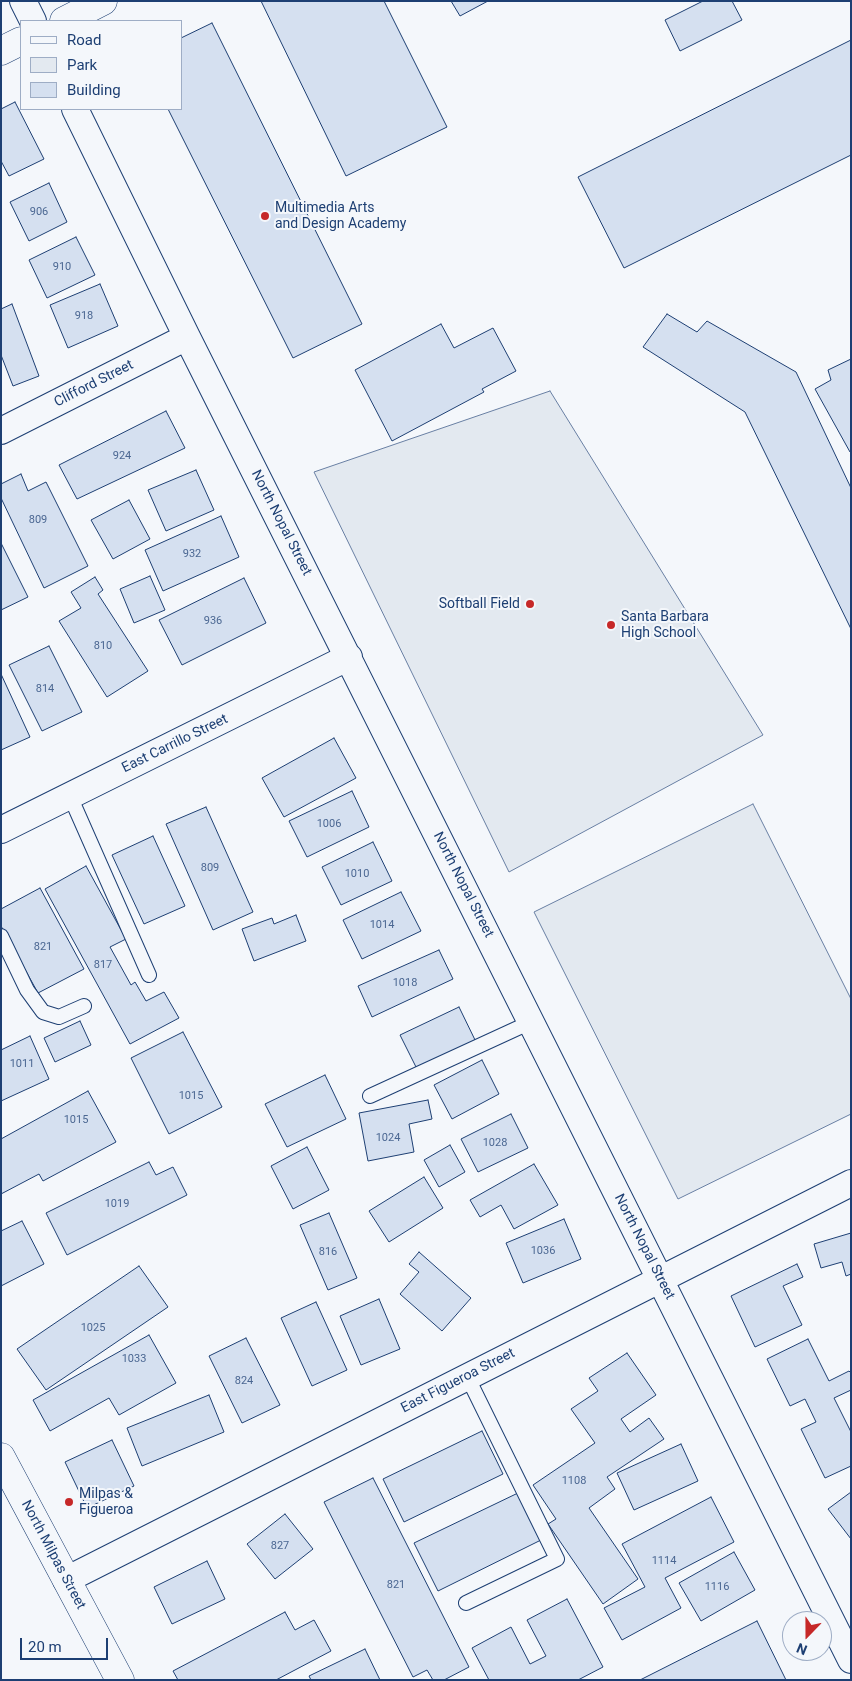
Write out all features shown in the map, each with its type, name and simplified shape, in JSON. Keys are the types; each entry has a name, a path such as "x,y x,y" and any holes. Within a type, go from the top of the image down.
{"main road":[{"path":"66,20 104,1"},
{"path":"1,51 20,42"},
{"name":"North Milpas Street","path":"1,1457 120,1680"}],"street":[{"path":"23,1 32,20"},
{"name":"North Nopal Street","path":"75,110 187,337 851,1660"},
{"name":"Clifford Street","path":"1,431 187,337"},
{"name":"East Carrillo Street","path":"1,830 349,657"},
{"name":"East Figueroa Street","path":"66,1580 467,1376 851,1184"}],"lane":[{"path":"70,796 149,975"},
{"path":"1,936 28,990 43,1012 59,1017 84,1006"},
{"path":"370,1096 531,1022"},
{"path":"466,1603 557,1558 467,1376"}],"green space":[{"name":"Softball Field","path":"550,391 763,735 509,872 314,472"},
{"path":"753,804 851,999 851,1114 678,1199 534,912"}],"building":[{"path":"261,1 384,1 447,127 346,176"},
{"path":"451,1 488,1 460,16"},
{"path":"703,1 732,1 742,20 680,51 665,20"},
{"name":"Multimedia Arts and Design Academy","path":"212,23 362,324 293,358 169,110 182,110 182,38"},
{"path":"851,40 851,155 624,268 578,177"},
{"path":"15,102 44,159 9,176 1,161 1,109"},
{"path":"49,183 67,222 29,241 10,202"},
{"path":"76,237 95,275 47,298 29,260"},
{"path":"100,284 118,326 68,348 50,305"},
{"path":"12,304 39,376 13,386 1,355 1,309"},
{"path":"667,314 697,332 707,321 796,372 851,488 851,629 745,412 643,347"},
{"path":"441,324 454,348 493,328 516,371 482,389 484,392 392,441 355,370"},
{"path":"851,359 850,452 815,389 831,380 828,370"},
{"path":"166,411 185,448 77,499 59,465"},
{"path":"196,470 214,510 166,531 148,490"},
{"path":"21,474 28,491 46,482 88,566 44,588 1,498 1,484"},
{"path":"129,500 150,539 113,559 91,520"},
{"path":"221,516 239,557 163,591 145,550"},
{"path":"1,543 28,597 1,610"},
{"path":"150,576 165,610 134,623 120,589"},
{"path":"95,577 103,590 98,594 148,671 107,697 59,621 81,608 71,592"},
{"path":"244,578 266,623 182,665 159,620"},
{"path":"49,646 82,712 42,731 9,665"},
{"path":"1,674 30,737 1,750"},
{"path":"334,738 356,778 284,817 262,778"},
{"path":"352,791 369,827 307,857 289,821"},
{"path":"206,807 253,912 213,930 166,824"},
{"path":"153,836 185,906 144,924 112,855"},
{"path":"373,842 392,881 341,905 322,867"},
{"path":"86,866 126,939 110,947 131,985 135,982 146,1001 164,992 179,1018 130,1044 45,889"},
{"path":"40,888 84,969 38,993 1,926 1,909"},
{"path":"401,892 421,931 362,959 343,920"},
{"path":"296,915 306,941 254,961 242,929 272,918 274,924"},
{"path":"439,950 453,979 372,1017 358,986"},
{"path":"459,1007 477,1044 418,1071 400,1035"},
{"path":"80,1021 91,1045 55,1062 44,1038"},
{"path":"183,1032 222,1107 169,1134 131,1058"},
{"path":"30,1036 49,1079 1,1101 1,1050"},
{"path":"482,1060 499,1094 452,1119 434,1085"},
{"path":"325,1075 346,1119 287,1147 265,1104"},
{"path":"88,1091 116,1142 43,1181 39,1174 1,1194 1,1139"},
{"path":"428,1100 432,1119 409,1124 414,1152 368,1161 359,1113"},
{"path":"511,1114 528,1148 478,1172 461,1139"},
{"path":"450,1145 465,1172 439,1187 424,1160"},
{"path":"307,1147 329,1190 293,1209 271,1166"},
{"path":"149,1162 156,1175 173,1167 187,1195 67,1255 46,1213"},
{"path":"534,1164 558,1205 514,1229 501,1205 480,1217 470,1200"},
{"path":"424,1177 443,1208 389,1242 369,1211"},
{"path":"329,1213 357,1278 328,1290 300,1225"},
{"path":"564,1219 581,1259 523,1283 506,1243"},
{"path":"22,1221 44,1264 1,1286 1,1231"},
{"path":"851,1233 851,1274 846,1276 842,1262 821,1268 814,1244"},
{"path":"419,1252 471,1298 442,1331 400,1294 419,1272 409,1264"},
{"path":"797,1264 803,1277 783,1286 802,1325 755,1347 731,1296"},
{"path":"139,1266 168,1307 46,1390 17,1349"},
{"path":"379,1299 400,1349 361,1365 340,1316"},
{"path":"316,1302 347,1370 312,1386 281,1318"},
{"path":"149,1335 176,1383 119,1415 109,1398 50,1431 33,1400"},
{"path":"246,1338 280,1405 242,1423 209,1356"},
{"path":"808,1339 829,1381 849,1371 851,1373 851,1390 834,1398 851,1432 851,1466 825,1478 801,1429 816,1422 805,1399 790,1406 767,1359"},
{"path":"627,1353 656,1395 621,1419 630,1432 649,1418 664,1439 607,1477 615,1489 589,1508 638,1579 603,1604 548,1524 556,1519 533,1485 595,1443 571,1409 598,1391 589,1378"},
{"path":"209,1395 224,1432 142,1466 127,1428"},
{"path":"482,1431 503,1474 404,1522 383,1479"},
{"path":"112,1440 134,1486 87,1508 65,1462"},
{"path":"681,1444 698,1481 634,1510 617,1473"},
{"path":"373,1478 469,1667 444,1680 433,1680 427,1670 413,1677 324,1502"},
{"path":"851,1492 851,1539 828,1509"},
{"path":"518,1493 541,1540 438,1591 414,1543"},
{"path":"711,1497 734,1542 665,1578 681,1608 622,1640 604,1608 645,1587 622,1544"},
{"path":"285,1514 313,1549 275,1579 247,1544"},
{"path":"734,1552 755,1590 701,1621 679,1583"},
{"path":"207,1561 225,1599 172,1624 154,1587"},
{"path":"567,1599 603,1667 578,1680 489,1680 472,1648 511,1627 530,1664 546,1656 527,1620"},
{"path":"285,1612 295,1630 314,1620 331,1651 276,1680 178,1680 173,1671"},
{"path":"757,1621 786,1680 640,1680"},
{"path":"365,1649 380,1680 311,1680 309,1676"}],"place":[{"name":"Multimedia Arts and Design Academy","path":"265,216"},
{"name":"Softball Field","path":"530,604"},
{"name":"Santa Barbara High School","path":"611,625"},
{"name":"Milpas & Figueroa","path":"69,1502"}]}
